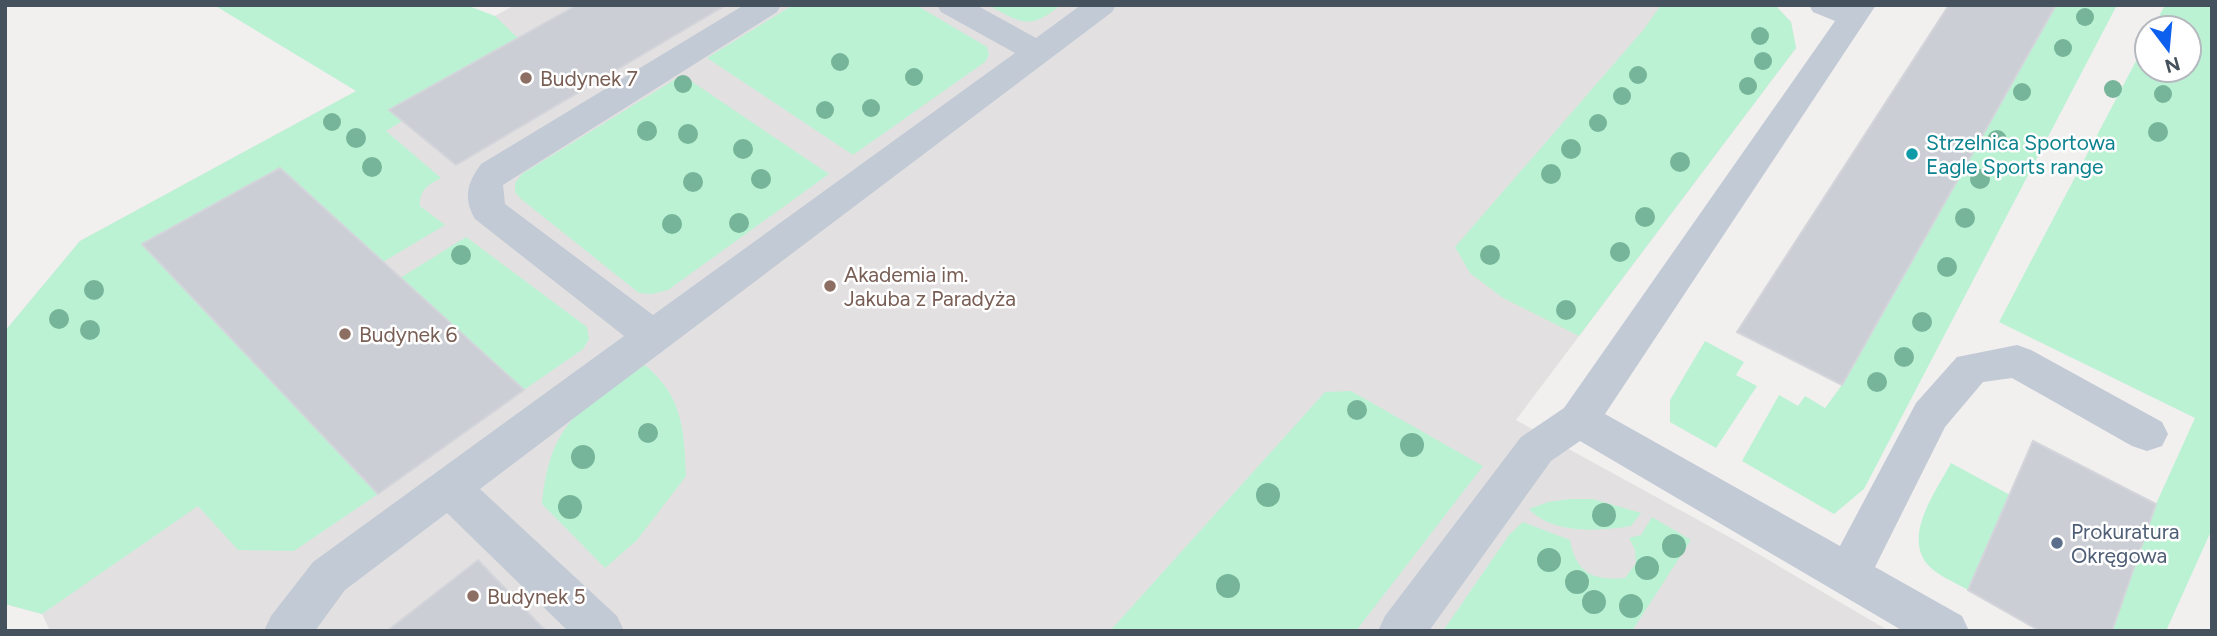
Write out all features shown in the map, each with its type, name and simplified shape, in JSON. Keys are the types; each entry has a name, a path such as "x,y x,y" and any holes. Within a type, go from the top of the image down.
{"street":[{"path":"652,336 488,210 485,184 493,173 766,5"},
{"path":"952,5 1037,52"},
{"path":"287,631 328,576 1101,5"},
{"path":"1401,631 1536,449 1579,420 1846,9"},
{"path":"1849,573 1930,415 1971,368 2017,361 2147,434"},
{"path":"1579,420 1946,631"},
{"path":"449,487 601,631"}],"shaded area":[{"name":"Akademia im. Jakuba z Paradyża","path":"515,5 1775,5 1791,22 1796,48 1516,420 1731,538 1889,631 50,631 42,614 5,604 5,331 80,241"}],"green space":[{"path":"214,5 466,5 495,16 518,38 389,110 402,121 386,131 441,178 425,189 420,206 445,225 383,262 280,168 143,244 378,494 294,551 238,550 198,506 42,614 5,604 5,331 80,241 356,91"},
{"path":"793,5 916,5 987,47 989,55 985,62 853,155 707,58"},
{"path":"988,5 1061,5 1040,19 1025,22"},
{"path":"1661,5 1775,5 1791,22 1796,48 1579,336 1503,298 1470,273 1455,247 1644,29"},
{"path":"2056,5 2117,5 1864,489 1834,514 1742,461 1779,395 1798,406 1805,396 1825,408 1842,385"},
{"path":"2165,5 2212,5 2212,529 2166,631 2112,631 2156,504 2195,418 1999,322 2133,67 2133,84 2203,84 2203,14 2160,14"},
{"path":"682,75 829,174 668,290 652,294 639,293 521,199 515,192 515,183 522,174"},
{"path":"466,237 587,327 589,339 583,349 524,390 400,278"},
{"path":"1705,341 1744,362 1736,375 1757,386 1716,448 1670,422 1670,400"},
{"path":"645,365 667,389 679,415 686,476 637,540 605,568 542,504 546,476 552,453 572,420 603,393"},
{"path":"1351,391 1483,466 1356,631 1110,631 1325,392"},
{"path":"1951,463 2010,495 1968,590 1927,564 1919,539 1925,512"},
{"path":"1593,499 1641,513 1631,526 1591,530 1551,523 1529,509 1548,502"},
{"path":"1652,517 1691,540 1632,631 1443,631 1509,535 1523,522 1570,540 1582,567 1595,576 1614,579 1625,578 1636,563 1635,550 1629,538 1641,535"}],"building":[{"name":"Budynek 7","path":"577,5 726,5 456,165 389,110"},
{"name":"Strzelnica Sportowa Eagle Sports range","path":"1949,5 2056,5 1842,385 1737,332"},
{"name":"Budynek 6","path":"280,168 524,390 378,494 142,244"},
{"path":"2033,441 2156,504 2112,631 2040,631 1968,590"},
{"name":"Budynek 5","path":"478,560 546,631 387,631"}],"place":[{"name":"Budynek 7","path":"526,78"},
{"name":"Strzelnica Sportowa Eagle Sports range","path":"1912,154"},
{"name":"Akademia im. Jakuba z Paradyża","path":"830,286"},
{"name":"Budynek 6","path":"345,334"},
{"name":"Prokuratura Okręgowa","path":"2057,543"},
{"name":"Budynek 5","path":"473,596"}]}
